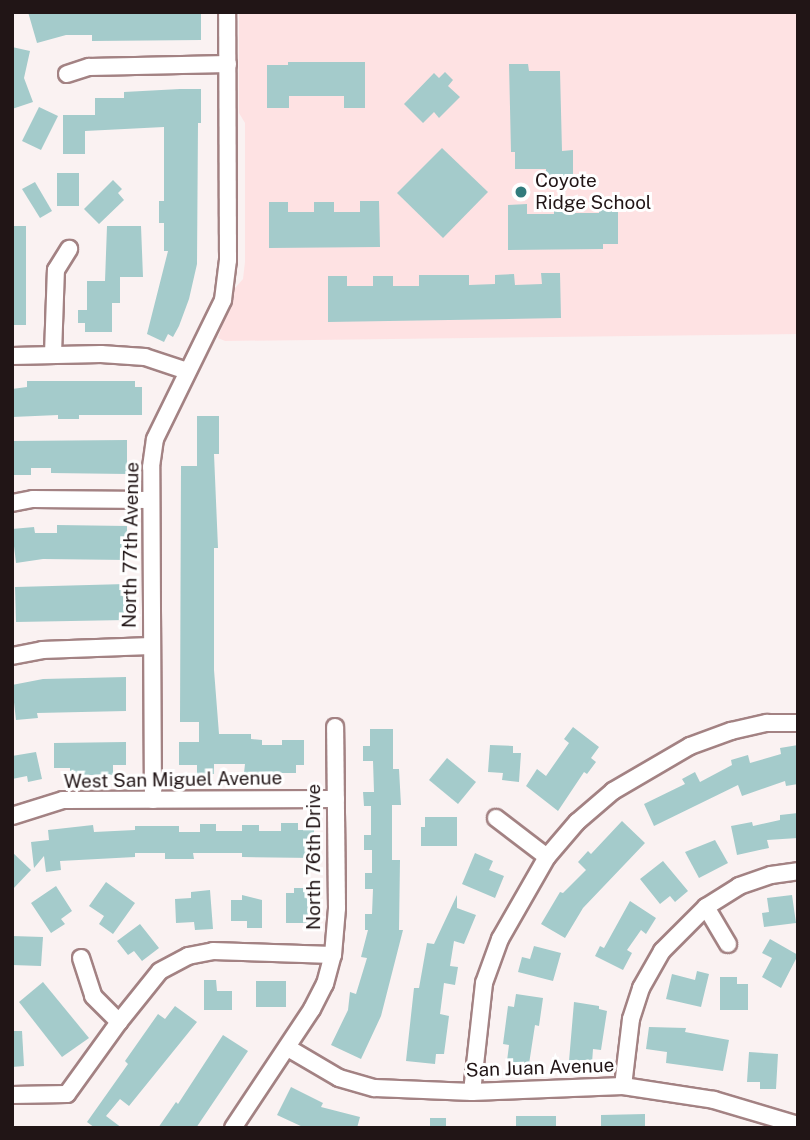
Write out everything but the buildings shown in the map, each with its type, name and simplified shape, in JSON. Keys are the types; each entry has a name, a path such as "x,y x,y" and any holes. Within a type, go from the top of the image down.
{"street":[{"name":"North 77th Avenue","path":"153,800 150,500 155,439 223,300 228,260 227,12"},
{"path":"66,74 89,67 228,64"},
{"path":"53,354 56,270 69,249"},
{"path":"12,356 53,354 145,357 187,371"},
{"path":"12,503 33,499 150,500"},
{"path":"12,656 42,650 151,646"},
{"path":"472,1092 484,983 500,939 547,857 577,822 613,791 690,746 731,731 767,723 798,723"},
{"name":"North 76th Drive","path":"233,1128 288,1048 325,984 333,955 337,908 335,727"},
{"name":"West San Miguel Avenue","path":"12,816 63,800 336,799"},
{"path":"496,818 547,857"},
{"path":"623,1086 631,1019 641,988 662,951 706,907 739,886 771,875 798,871"},
{"path":"706,907 728,944"},
{"path":"12,1095 67,1094 160,971 187,956 213,951 333,955"},
{"path":"81,958 93,996 119,1022"},
{"name":"San Juan Avenue","path":"288,1048 340,1077 376,1088 472,1092 623,1086 702,1098 755,1120 798,1125"}],"shaded area":[{"name":"Coyote Ridge School","path":"239,12 798,12 798,334 225,341 218,338 235,288 243,279 245,262 245,123 239,113"}],"place":[{"name":"Coyote Ridge School","path":"521,192"}]}
